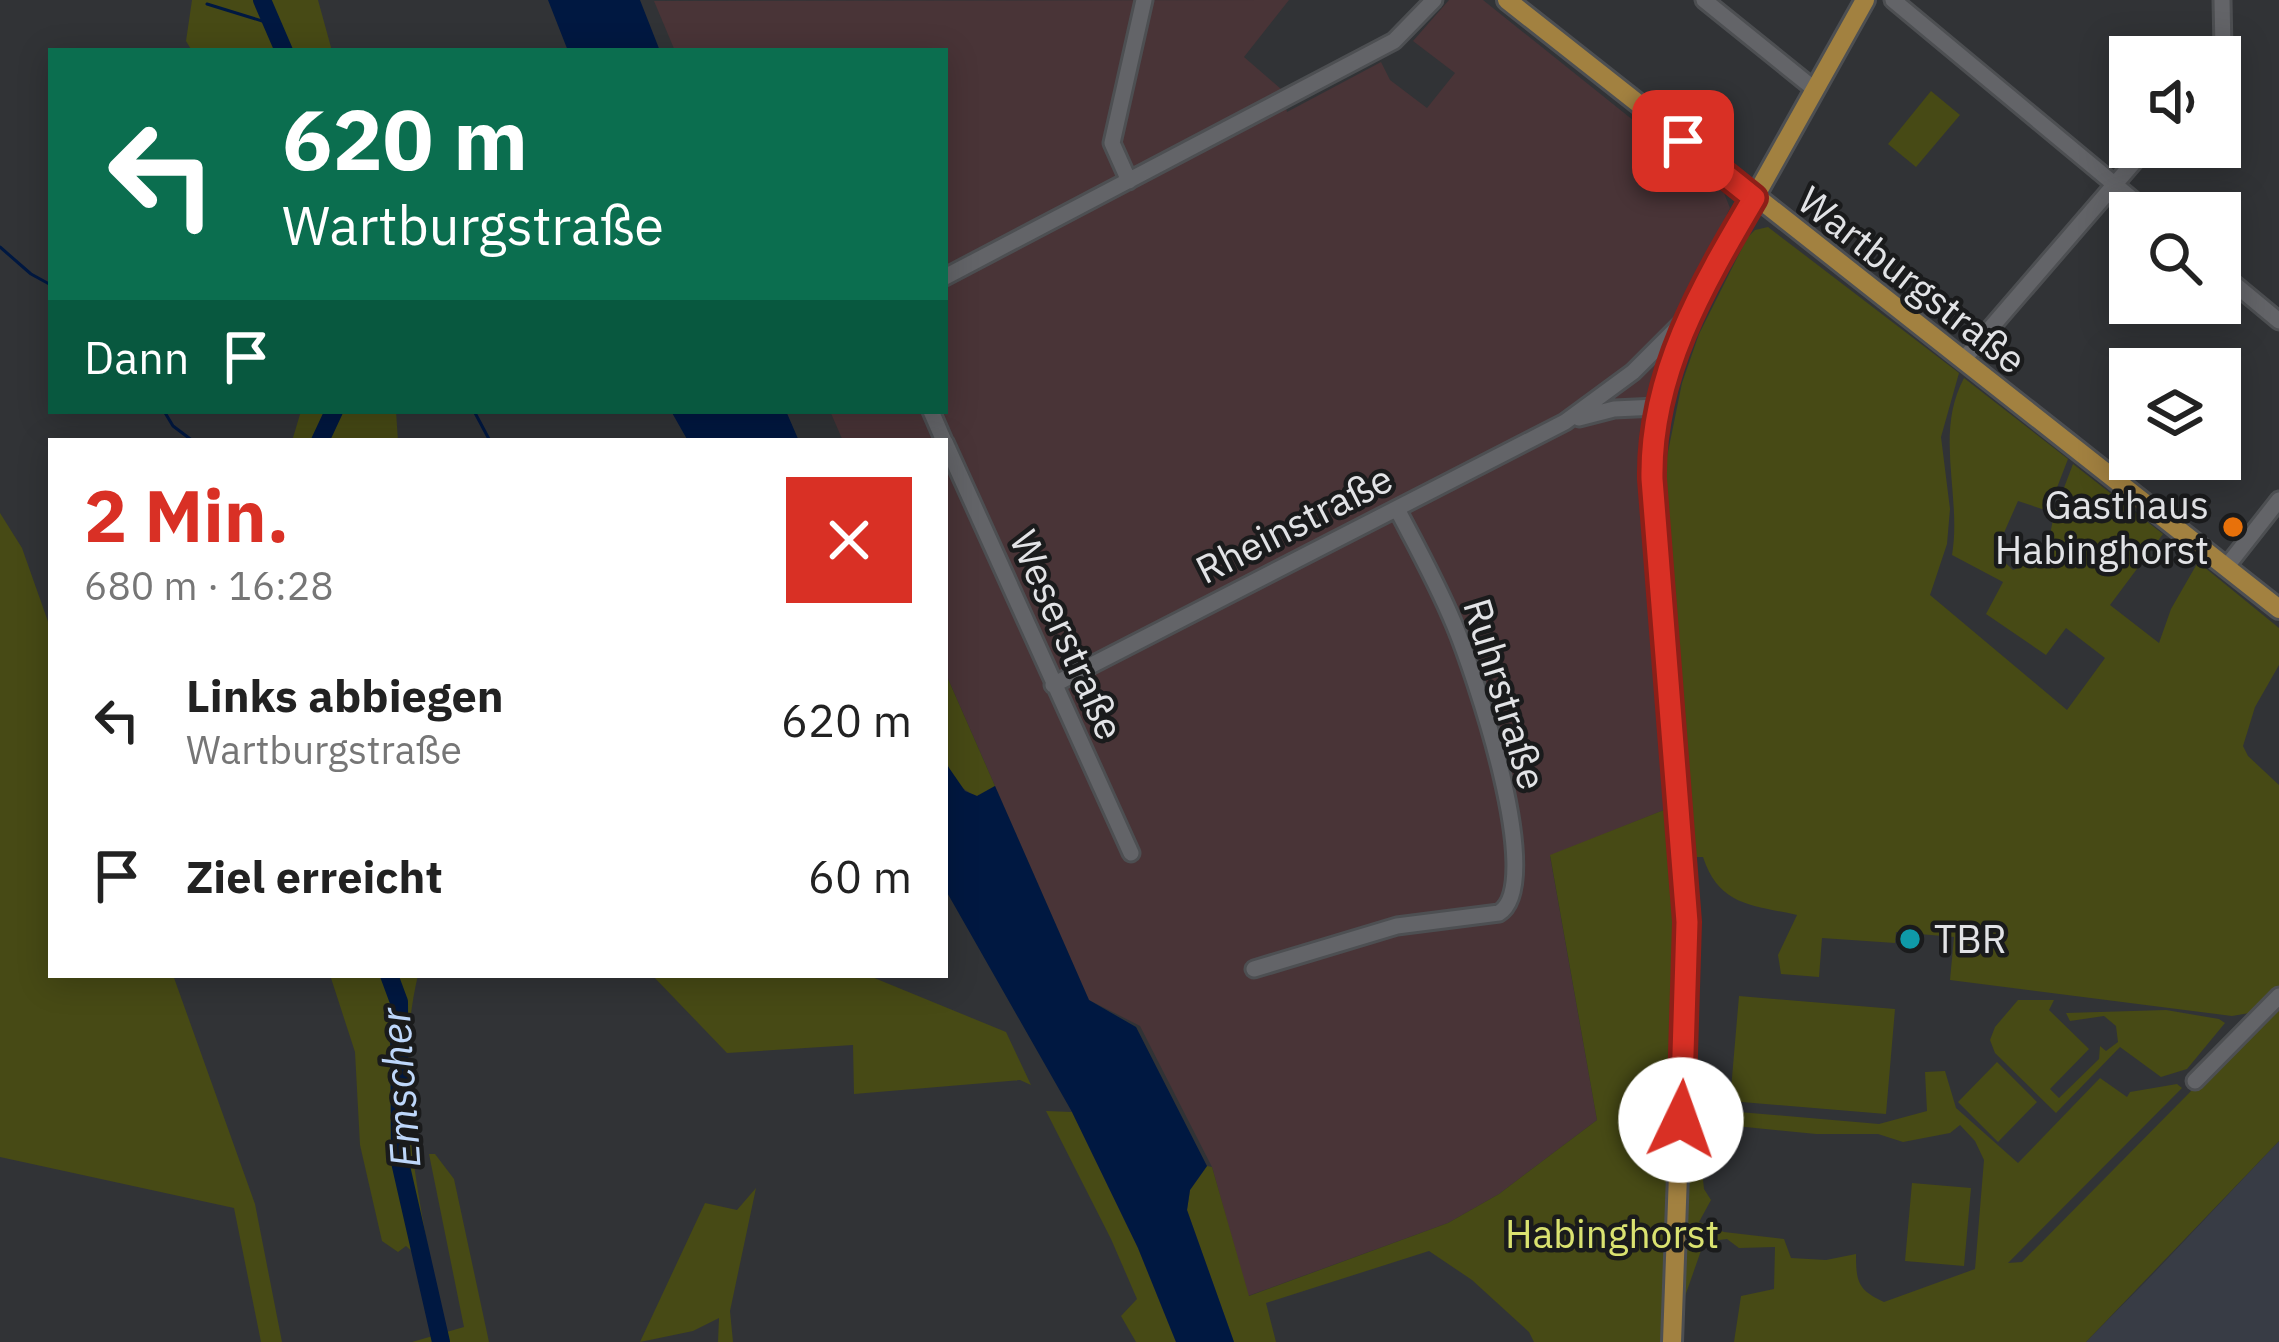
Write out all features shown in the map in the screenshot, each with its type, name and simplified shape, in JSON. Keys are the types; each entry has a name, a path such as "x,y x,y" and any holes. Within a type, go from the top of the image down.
{"main road":[{"name":"Wartburgstraße","path":"1507,0 2279,609"},
{"path":"1672,1342 1688,973 1652,479 1657,407 1691,313 1865,0"}],"street":[{"path":"1129,182 1112,142 1144,0"},
{"path":"948,276 1394,41 1434,0"},
{"path":"1704,0 1813,88"},
{"path":"1893,0 2124,192"},
{"path":"2221,36 2222,0"},
{"path":"1963,360 2129,168"},
{"path":"2241,289 2279,321"},
{"name":"Rheinstraße","path":"1053,685 1564,422 1633,372 1691,313"},
{"path":"1633,372 1654,370 1664,379"},
{"name":"Rheinstraße","path":"1564,422 1613,409 1657,407"},
{"name":"Weserstraße","path":"948,449 1131,854"},
{"path":"2227,566 2279,500"},
{"name":"Ruhrstraße","path":"1254,969 1397,926 1499,913 1508,907 1516,853 1489,731 1452,620 1397,509"},
{"path":"2195,1081 2279,996"}],"shaded area":[{"path":"1289,0 1244,57 1281,89 1287,112 1381,62 1390,80 1427,108 1455,73 1413,41 1449,0 1483,0 1724,193 1730,208 1682,309 1655,384 1643,441 1669,808 1550,856 1597,1120 1499,1194 1448,1223 1248,1296 1212,1167 1140,1026 1089,1000 948,679 948,438 842,438 831,414 948,414 948,48 674,48 654,1"},
{"path":"2279,1141 2279,1342 2086,1342 2152,1275"}],"green space":[{"path":"192,0 318,0 331,48 190,48 186,41"},
{"path":"1931,91 1960,115 1916,167 1888,144"},
{"path":"1768,227 1959,373 1941,437 1950,509 1947,544 1930,595 2067,710 2105,658 2066,628 2046,655 1986,614 2003,582 1952,555 1951,421 1964,378 2068,459 2048,511 2018,501 1995,553 2013,570 2046,556 2054,514 2073,464 2163,534 2110,605 2159,643 2171,609 2198,562 2279,628 2279,665 2255,707 2243,746 2279,785 2279,994 2261,1011 2232,1016 1950,980 1954,937 1896,932 1895,943 1822,938 1819,977 1781,974 1778,955 1797,915 1739,901 1718,885 1703,857 1691,857 1662,481 1682,383 1699,334 1747,238"},
{"path":"300,414 396,414 398,438 293,438"},
{"path":"0,513 22,548 48,622 48,978 174,978 255,1204 282,1342 261,1342 234,1208 0,1157"},
{"path":"948,679 995,786 977,796 952,775"},
{"name":"Habinghorst","path":"1669,808 1680,937 1663,1342 1534,1342 1472,1280 1429,1251 1266,1303 1276,1342 1234,1342 1187,1210 1190,1190 1207,1166 1212,1167 1249,1296 1448,1223 1499,1194 1597,1120 1550,855"},
{"path":"331,978 417,978 407,1081 412,1152 430,1257 416,1255 406,1246 398,1252 382,1241 360,1145 355,1052"},
{"path":"655,978 874,978 1006,1032 1031,1085 1020,1080 854,1094 853,1045 727,1053"},
{"path":"1739,996 1895,1009 1886,1114 1730,1101"},
{"path":"2018,1000 2054,1000 2049,1010 2089,1049 2050,1089 2059,1098 2099,1059 2100,1046 2106,1051 2118,1042 2116,1026 2104,1016 2070,1021 2066,1013 2166,1010 2225,1023 2187,1069 2161,1077 2120,1047 2056,1113 1995,1053 1990,1040"},
{"path":"2279,1002 2279,1141 2086,1342 1734,1342 1741,1296 1774,1289 1775,1247 1739,1248 1727,1239 1704,1242 1683,1302 1692,1108 1879,1124 1927,1111 1925,1072 1945,1071 1956,1108 2018,1163 2100,1078 2127,1097 2130,1092 2177,1084 2182,1088 2008,1263 2022,1262","holes":["1716,1124 1816,1134 1878,1134 1903,1142 1950,1133 1960,1125 1984,1160 1975,1269 1884,1302 1860,1284 1856,1254 1826,1260 1791,1258 1784,1239 1724,1232 1699,1222 1711,1200 1704,1189 1698,1134"]},
{"path":"1997,1062 2037,1102 1998,1142 1958,1102"},
{"path":"1046,1111 1072,1112 1138,1248 1176,1342 1136,1342 1121,1316 1137,1299"},
{"path":"429,1154 435,1154 454,1179 489,1342 412,1342 464,1327"},
{"path":"1912,1183 1971,1188 1964,1266 1905,1261"},
{"path":"756,1188 730,1311 733,1342 718,1342 719,1318 693,1331 640,1342 705,1203 737,1210"}],"water":[{"path":"548,0 640,0 659,48 567,48"},
{"path":"673,414 787,414 798,438 686,438"},
{"path":"948,766 965,791 977,796 995,786 1089,1000 1136,1027 1207,1166 1190,1190 1187,1210 1234,1342 1176,1342 1138,1248 1072,1112 948,894"}],"waterway":[{"name":"Emscher","path":"262,0 283,48"},
{"path":"207,4 272,24"},
{"path":"0,247 48,283"},
{"path":"166,414 189,438"},
{"name":"Emscher","path":"321,438 333,414"},
{"path":"476,414 488,438"},
{"name":"Emscher","path":"390,978 399,1002 400,1162 441,1342"}],"place":[{"name":"Gasthaus Habinghorst","path":"2233,527"},
{"name":"TBR","path":"1910,939"}],"route":[{"path":"1681,1120 1687,922 1652,479 1653,440 1657,407 1675,348 1754,198 1683,141"}]}
